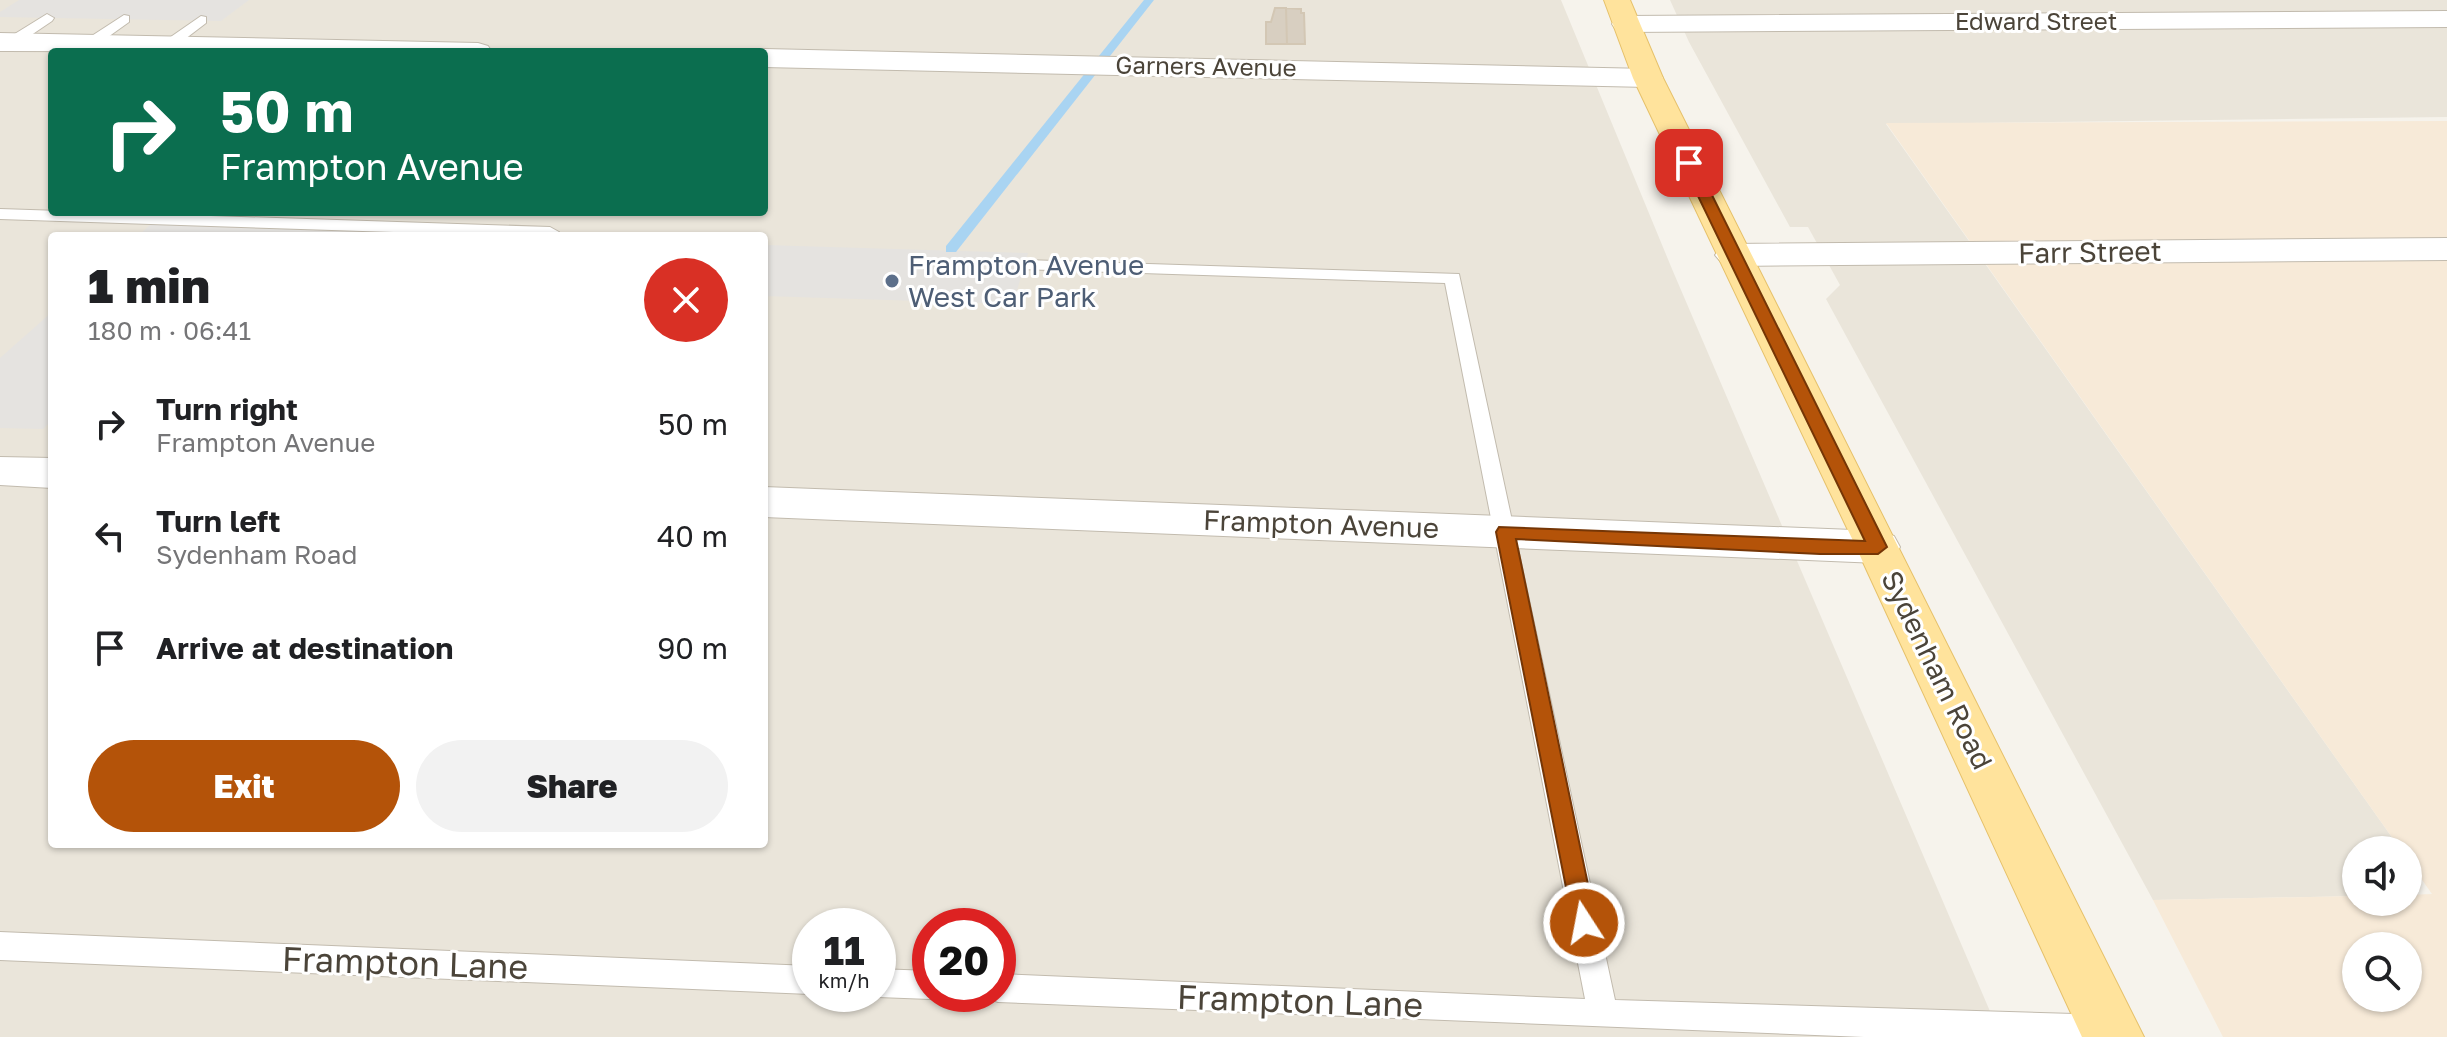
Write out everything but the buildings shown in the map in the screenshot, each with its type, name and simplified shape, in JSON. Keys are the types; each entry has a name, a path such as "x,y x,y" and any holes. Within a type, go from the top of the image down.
{"main road":[{"name":"Sydenham Road","path":"1621,12 1648,78 1733,255 1878,547 2112,1034"}],"street":[{"name":"Edward Street","path":"1621,12 2447,19"},
{"path":"5,42 271,48"},
{"name":"Garners Avenue","path":"768,58 1648,78"},
{"name":"Farr Street","path":"1733,255 2447,249"},
{"path":"0,471 48,473"},
{"name":"Frampton Avenue","path":"768,502 1878,547"}],"lane":[{"path":"5,42 47,18"},
{"path":"89,44 124,19"},
{"path":"167,46 201,20"},
{"path":"0,214 48,216"},
{"path":"61,216 550,232"},
{"path":"1025,265 1453,278 1603,1014"},
{"name":"Frampton Lane","path":"0,946 792,979"},
{"name":"Frampton Lane","path":"1016,989 2112,1034"}],"shaded area":[{"path":"0,0 1561,0 1672,269 2001,1037 0,1037"},
{"path":"19,0 249,0 221,21 0,17 0,12"},
{"path":"1670,0 2447,0 2447,117 1886,124 2391,836 2342,836 2342,896 2153,900 1826,299 1840,285 1808,227 1790,227 1689,42"},
{"path":"2447,121 2447,1037 2223,1037 2153,900 2342,896 2342,916 2422,916 2422,894 2432,894 2422,880 2422,836 2391,836 1886,123"},
{"path":"151,224 388,232 142,232"},
{"name":"Frampton Avenue West Car Park","path":"768,245 1028,253 1013,304 768,296"},
{"path":"48,316 48,424 43,429 0,428 0,358"}],"waterway":[{"path":"951,249 1149,0"}],"place":[{"name":"Frampton Avenue West Car Park","path":"892,281"}],"route":[{"path":"1584,923 1505,532 1878,547 1689,163"}]}
